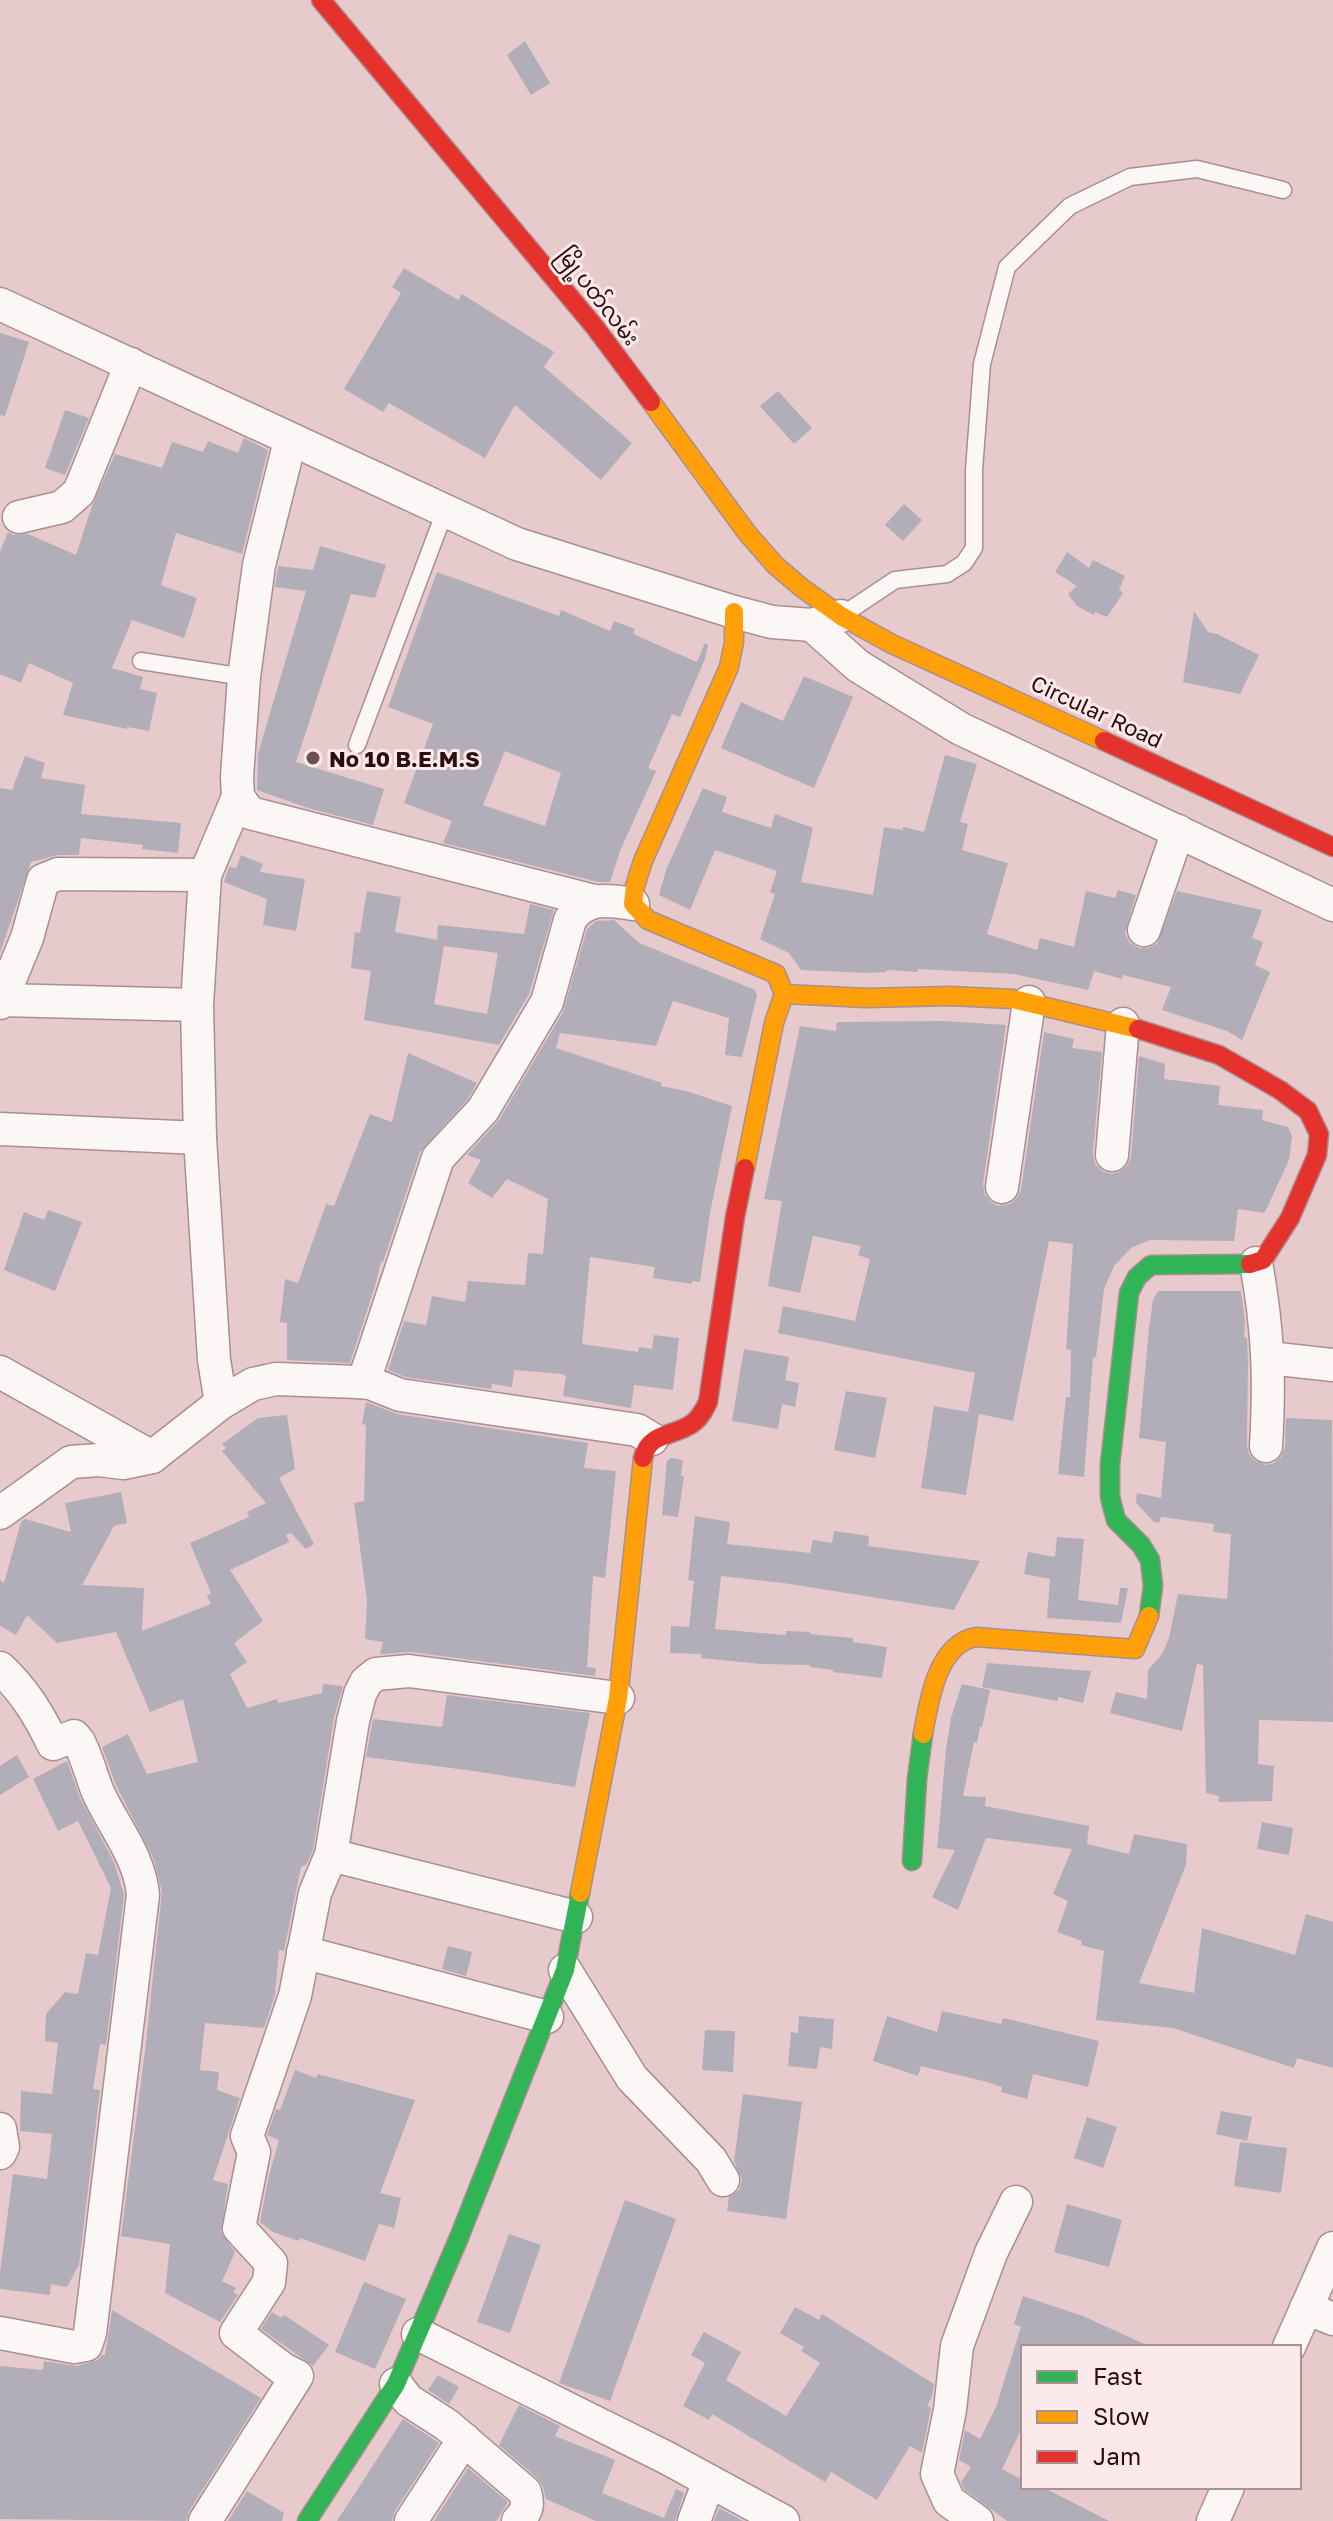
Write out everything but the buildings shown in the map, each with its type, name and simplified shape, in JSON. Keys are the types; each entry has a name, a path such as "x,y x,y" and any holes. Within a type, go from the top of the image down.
{"street":[{"name":"မြို့ပတ်လမ်း","path":"321,0 594,326 747,533 827,620"},
{"path":"0,304 517,544 772,622 827,620 858,666 961,729 1333,905"},
{"path":"19,517 62,507 79,492 131,364"},
{"path":"221,1403 214,1360 200,1138 197,1005 205,875 238,797 244,677 259,565 290,441"},
{"path":"633,904 643,861 729,667 734,642 734,612"},
{"name":"Circular Road","path":"827,620 892,644 1333,847"},
{"path":"238,797 250,813 594,901"},
{"path":"1144,930 1178,831"},
{"path":"197,1005 1,1001 27,938 43,880 58,874 205,875"},
{"path":"307,2521 396,2384 565,1970 618,1698 643,1453 652,1439 693,1425 702,1417 708,1402 735,1217 774,1023 784,994 776,974 648,920 633,904 607,899 594,901 575,912 547,1002 483,1110 438,1158 370,1363 366,1374 358,1382"},
{"path":"784,994 866,998 950,996 1029,1002 1123,1024 1219,1055 1280,1090 1325,1127 1319,1134 1317,1155 1309,1178 1269,1254 1256,1263 1244,1266 1151,1265 1134,1281 1127,1304 1111,1461 1110,1504 1111,1512 1145,1548 1152,1564 1154,1574 1144,1634 1135,1649 976,1637 966,1639 951,1650 935,1680 923,1738 913,1809 912,1861"},
{"path":"1002,1187 1029,1002"},
{"path":"1112,1155 1123,1024"},
{"path":"0,1129 200,1138"},
{"path":"1256,1263 1266,1315 1269,1358 1266,1446"},
{"path":"1269,1358 1333,1365"},
{"path":"0,1372 152,1457"},
{"path":"0,1513 71,1462 99,1460 123,1463 152,1457 221,1403 265,1380 370,1383 400,1395 637,1430 652,1439"},
{"path":"0,1668 20,1688 53,1744 74,1736 79,1742 97,1790 131,1853 141,1879 143,1895 90,2333 86,2345 74,2347 0,2333"},
{"path":"205,2521 297,2376 236,2333 269,2282 271,2263 239,2228 254,2152 247,2136 295,1996 315,1893 331,1855 353,1721 366,1682 376,1674 409,1671 618,1698"},
{"path":"331,1855 576,1917"},
{"path":"303,1952 547,2017"},
{"path":"565,1970 632,2078 711,2160 723,2180"},
{"path":"0,2129 3,2147 0,2153"},
{"path":"977,2521 949,2501 937,2474 950,2410 957,2346 991,2253 1016,2202"},
{"path":"1291,2345 1320,2314 1333,2248"},
{"path":"418,2334 783,2521"},
{"path":"396,2384 408,2400 464,2439 525,2492 529,2503 518,2521"},
{"path":"411,2521 464,2439"},
{"path":"694,2521 709,2481"},
{"path":"1213,2521 1227,2489"}],"lane":[{"path":"827,620 895,580 947,574 964,563 974,548 974,470 982,364 1007,267 1070,206 1130,177 1197,169 1283,190"},
{"path":"357,745 445,511"},
{"path":"141,661 244,677"}],"traffic: fast":[{"path":"1149,1616 1153,1586 1150,1560 1141,1545 1116,1520 1110,1497 1110,1465 1129,1293 1137,1277 1151,1265 1250,1264"},
{"path":"912,1861 923,1734"},
{"path":"307,2521 396,2384 458,2240 565,1970 580,1893"}],"traffic: slow":[{"path":"651,402 747,533 775,565 802,588 841,616 892,644 1104,741"},
{"path":"734,612 734,642 729,667 643,861 633,904 648,920 776,974 784,994 774,1023 745,1168"},
{"path":"784,994 1013,999 1138,1029"},
{"path":"580,1893 618,1698 643,1458"},
{"path":"923,1734 937,1676 952,1650 963,1642 976,1637 1135,1649 1149,1616"}],"traffic: jam":[{"path":"321,0 594,326 651,402"},
{"path":"1104,741 1333,847"},
{"path":"1138,1029 1219,1055 1280,1090 1308,1111 1319,1134 1317,1155 1290,1218 1263,1260 1250,1264"},
{"path":"643,1458 651,1443 695,1421 708,1402 745,1168"}],"place":[{"name":"No 10 B.E.M.S","path":"313,758"}]}
